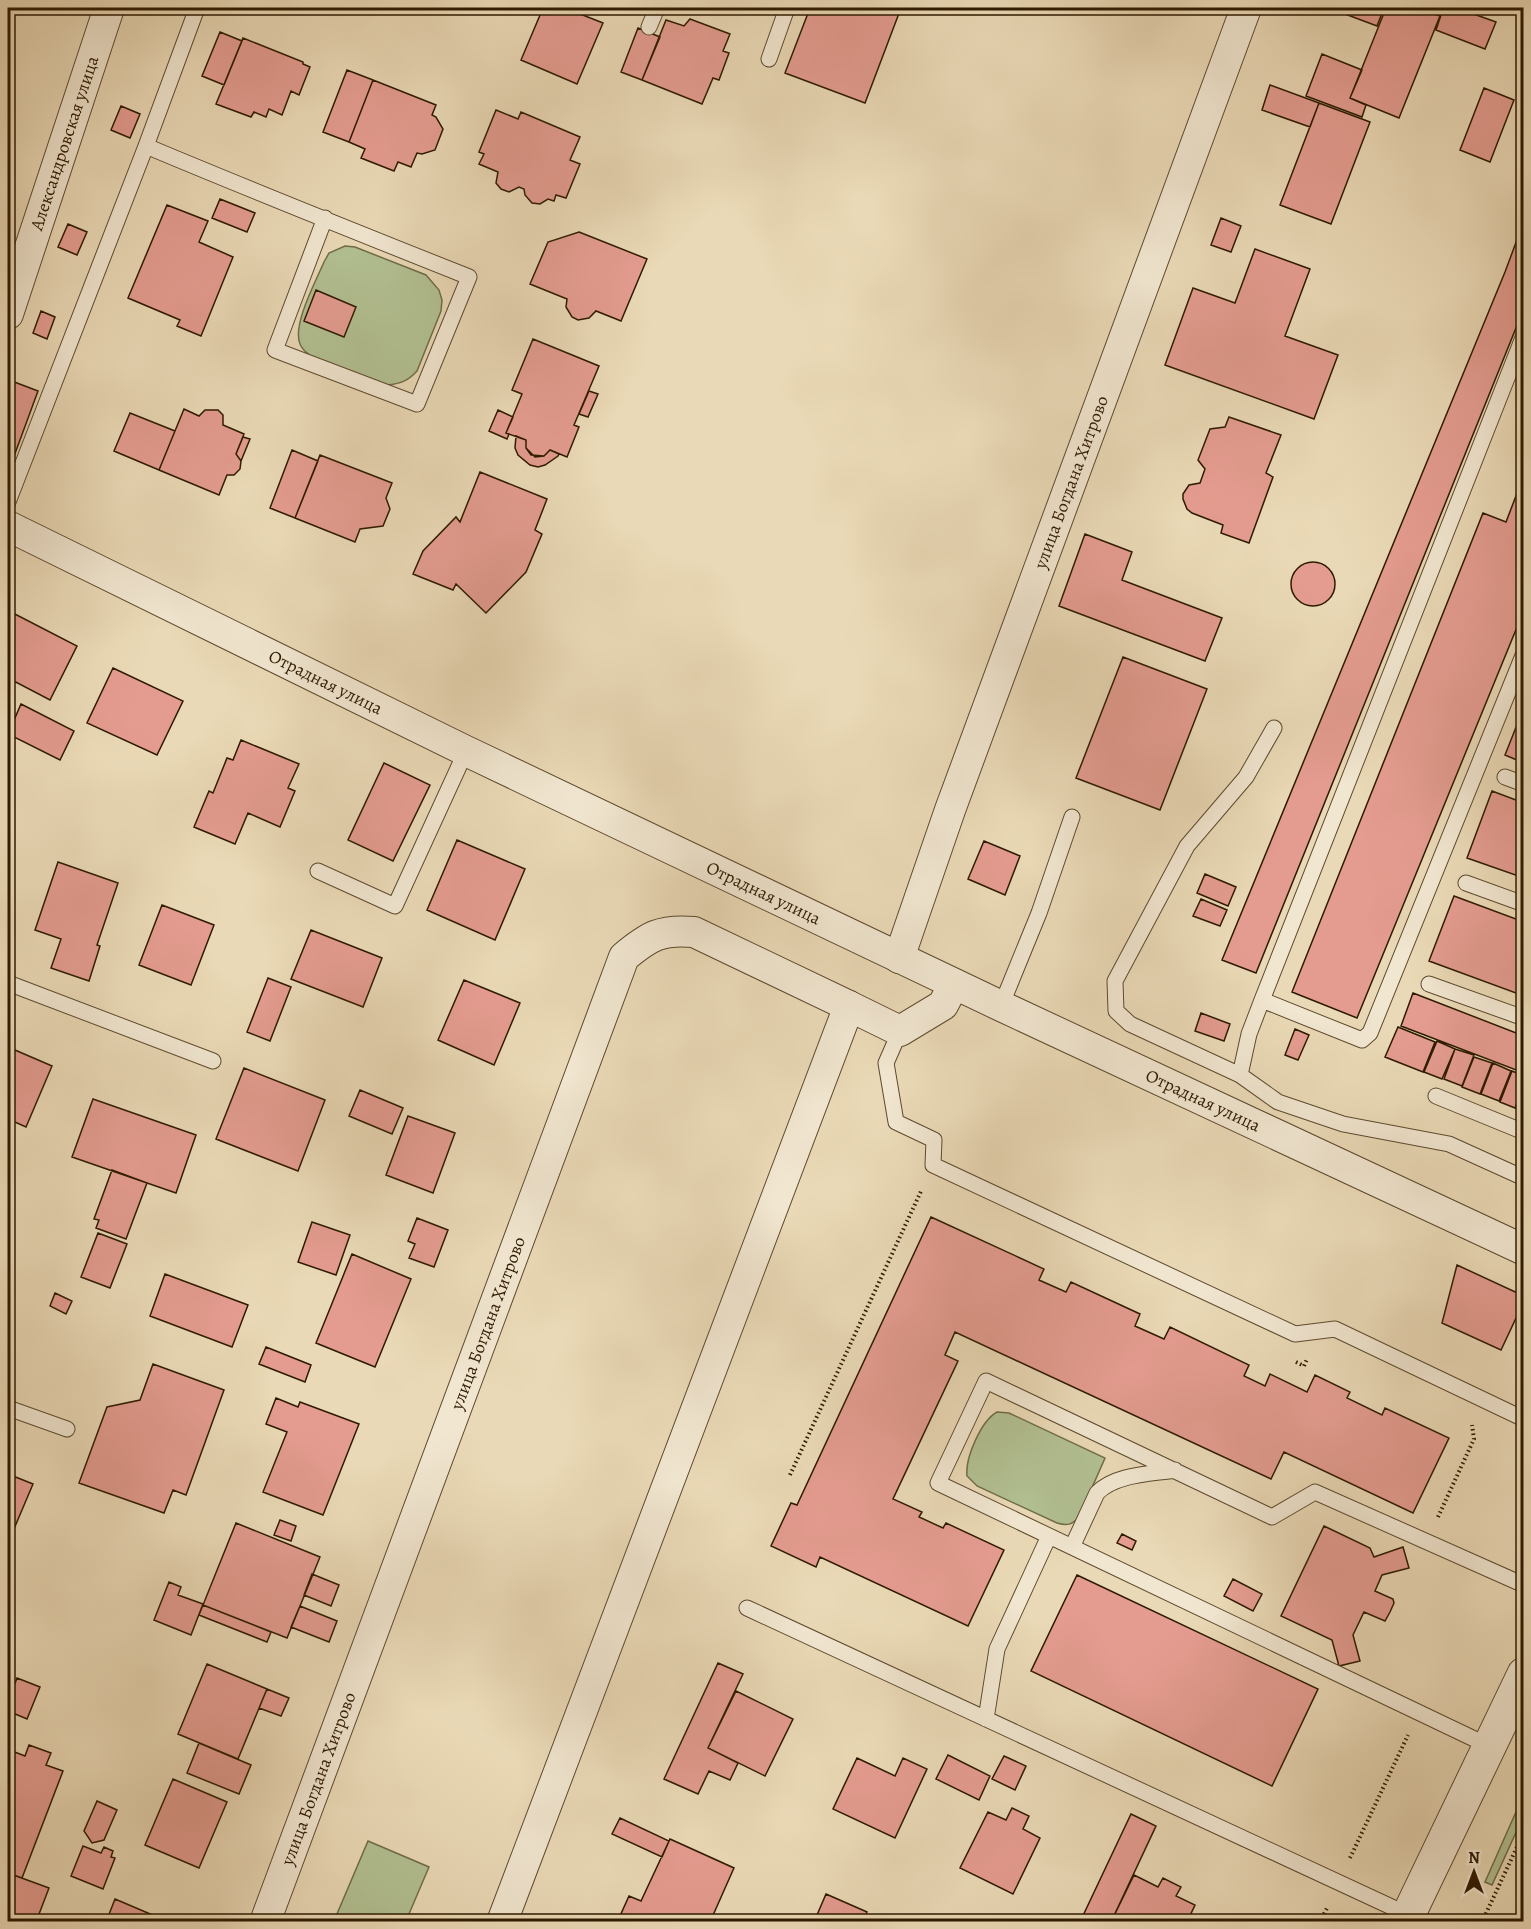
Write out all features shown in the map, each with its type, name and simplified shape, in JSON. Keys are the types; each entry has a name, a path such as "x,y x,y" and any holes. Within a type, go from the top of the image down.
{"street":[{"name":"Александровская улица","path":"8,314 109,8"},
{"name":"улица Богдана Хитрово","path":"899,958 950,810 1246,8"},
{"name":"Отрадная улица","path":"8,526 466,751 899,958 1524,1250"},
{"name":"улица Богдана Хитрово","path":"265,1922 624,957 645,940 672,930 694,932 900,1031"},
{"path":"900,1031 943,1005 954,984"},
{"path":"501,1922 849,1006"},
{"path":"1412,1919 1489,1746 1524,1674"}],"lane":[{"path":"8,502 197,8"},
{"path":"649,27 657,8"},
{"path":"769,59 787,8"},
{"path":"146,146 325,218 469,277 417,404 275,350 325,218"},
{"path":"1240,1075 1249,1034 1262,1000 1524,335"},
{"path":"1262,1000 1362,1040 1370,1033 1524,653"},
{"path":"1274,728 1246,777 1187,846 1115,981 1116,1011 1130,1024 1240,1075 1278,1102 1343,1124 1449,1144 1524,1178"},
{"path":"318,871 395,906 466,751"},
{"path":"1505,777 1524,784"},
{"path":"1001,1006 1039,913 1072,817"},
{"path":"1466,884 1524,904"},
{"path":"8,983 213,1061"},
{"path":"1429,984 1524,1018"},
{"path":"900,1031 886,1063 896,1122 934,1140 933,1165 1295,1334 1335,1329 1524,1419"},
{"path":"1436,1095 1524,1132"},
{"path":"1489,1746 938,1483 986,1381 1272,1516 1316,1492 1524,1585"},
{"path":"8,1407 67,1429"},
{"path":"1072,1548 1096,1493 1102,1487 1115,1481 1175,1470"},
{"path":"987,1719 997,1649 1049,1536"},
{"path":"747,1608 1412,1919"}],"path":[{"path":"790,1474 922,1188 933,1193"},
{"path":"1294,1361 1304,1366 1312,1354"},
{"path":"1436,1522 1474,1439 1472,1424 1467,1421"},
{"path":"1320,1922 1418,1713"},
{"path":"1482,1922 1524,1832"}],"green space":[{"path":"345,246 355,247 426,275 439,290 442,300 441,311 417,371 404,381 387,385 313,357 300,344 298,336 302,315 324,262 329,253"},
{"path":"997,1412 1009,1413 1105,1458 1079,1517 1074,1522 1067,1525 1057,1523 977,1486 967,1476 971,1450 975,1441 985,1423"},
{"path":"1523,1796 1523,1817 1492,1885 1485,1882"},
{"path":"368,1841 429,1867 406,1921 334,1921"}],"building":[{"path":"543,8 565,8 603,23 577,84 521,60"},
{"path":"810,8 901,8 865,103 785,73"},
{"path":"1329,8 1384,8 1377,26"},
{"path":"1386,8 1418,8 1440,16 1399,118 1350,98"},
{"path":"1434,8 1457,8 1496,22 1485,49 1436,30 1441,15 1433,12"},
{"path":"690,19 730,34 723,51 729,53 719,80 713,78 702,104 642,80 666,20 684,26"},
{"path":"638,28 660,37 642,80 621,72"},
{"path":"220,32 242,41 224,85 202,76"},
{"path":"243,38 303,62 310,67 299,95 291,91 282,115 269,109 266,117 254,112 251,117 216,104"},
{"path":"1322,54 1362,70 1350,98 1366,105 1362,117 1306,96"},
{"path":"347,70 373,80 349,142 323,132"},
{"path":"373,80 436,105 432,115 436,117 443,129 435,150 422,154 417,153 411,167 398,162 394,171 361,158 365,149 349,142"},
{"path":"1270,85 1319,103 1310,127 1262,110"},
{"path":"1484,88 1514,100 1490,162 1460,150"},
{"path":"1319,103 1370,122 1331,224 1280,205"},
{"path":"121,106 140,114 130,138 111,130"},
{"path":"496,110 518,119 521,112 580,137 570,160 580,164 566,198 556,195 554,201 548,199 540,204 532,203 525,195 524,189 519,187 509,192 501,189 496,183 498,172 479,164 484,154 479,152"},
{"path":"220,199 255,213 247,232 212,218"},
{"path":"167,205 208,221 199,242 233,257 201,336 177,326 180,320 128,298"},
{"path":"1221,218 1241,226 1231,252 1211,245"},
{"path":"1524,221 1524,308 1256,973 1222,960"},
{"path":"68,224 87,232 77,255 58,247"},
{"path":"579,232 647,259 621,321 596,311 589,318 578,320 572,317 566,307 567,299 530,284 548,242"},
{"path":"1255,249 1310,269 1285,336 1338,355 1314,419 1165,365 1193,288 1235,303"},
{"path":"316,290 356,307 344,337 304,321"},
{"path":"41,311 55,317 47,339 33,333"},
{"path":"533,339 599,366 574,425 579,427 567,457 550,450 544,456 535,457 526,448 526,440 506,433 522,394 512,390"},
{"path":"9,380 38,391 13,459 8,457"},
{"path":"589,391 598,394 588,417 579,414"},
{"path":"184,409 199,416 205,410 218,410 223,415 223,425 244,434 236,454 241,461 240,469 234,475 227,475 219,495 159,470"},
{"path":"498,410 513,417 506,433 509,434 507,439 489,431"},
{"path":"130,413 175,431 159,470 114,451"},
{"path":"1229,417 1281,435 1266,473 1273,477 1249,543 1221,533 1223,525 1192,513 1187,509 1183,499 1183,494 1189,485 1200,483 1205,469 1198,460 1210,429 1225,427"},
{"path":"516,436 526,440 526,448 531,455 544,456 550,450 559,454 545,465 538,467 530,465 518,455 515,448"},
{"path":"243,437 250,439 241,461 236,454"},
{"path":"292,450 318,461 295,518 270,508"},
{"path":"320,455 392,483 386,498 390,509 383,526 360,529 355,542 295,518"},
{"path":"480,472 547,499 535,530 542,534 526,572 486,613 456,584 453,590 413,574 423,551 456,517 460,522"},
{"path":"1524,475 1524,610 1357,1018 1292,992 1483,513 1506,522"},
{"path":"1085,534 1132,552 1122,580 1222,618 1205,661 1059,606"},
{"path":"1313,562 1329,568 1335,584 1329,600 1313,606 1297,600 1291,584 1297,568"},
{"path":"9,611 77,646 50,700 8,678"},
{"path":"1123,657 1207,689 1160,810 1076,778"},
{"path":"113,668 183,701 157,755 87,723"},
{"path":"21,704 74,731 60,760 8,734"},
{"path":"1524,707 1524,763 1505,755"},
{"path":"241,740 299,764 288,788 295,791 280,827 248,813 235,844 194,827 209,791 213,793 227,758 233,760"},
{"path":"384,763 430,785 393,861 348,840"},
{"path":"1492,791 1524,803 1524,878 1467,858"},
{"path":"457,840 525,869 495,940 427,910"},
{"path":"984,841 1020,856 1005,895 968,879"},
{"path":"58,862 118,883 97,945 100,946 89,981 51,968 61,939 35,930"},
{"path":"1205,874 1236,887 1228,906 1197,893"},
{"path":"1454,896 1524,922 1524,996 1429,961"},
{"path":"1201,899 1227,910 1220,926 1193,916"},
{"path":"162,905 214,925 191,985 139,965"},
{"path":"311,930 382,958 363,1007 291,979"},
{"path":"268,978 291,987 270,1041 247,1032"},
{"path":"464,980 520,1003 494,1065 438,1040"},
{"path":"1413,993 1524,1036 1524,1073 1401,1026"},
{"path":"1201,1013 1230,1024 1224,1041 1195,1031"},
{"path":"1398,1027 1435,1042 1423,1072 1385,1057"},
{"path":"1295,1029 1309,1035 1298,1060 1285,1055"},
{"path":"1437,1041 1455,1049 1442,1079 1424,1072"},
{"path":"8,1047 52,1066 26,1127 8,1119"},
{"path":"1455,1049 1474,1055 1462,1086 1444,1079"},
{"path":"1474,1057 1492,1063 1480,1094 1462,1087"},
{"path":"1493,1063 1511,1071 1499,1101 1481,1094"},
{"path":"244,1068 325,1100 298,1171 216,1139"},
{"path":"1512,1071 1524,1076 1524,1085 1515,1108 1500,1102"},
{"path":"1524,1087 1524,1111 1515,1108"},
{"path":"360,1090 403,1108 392,1134 349,1116"},
{"path":"93,1099 196,1135 176,1193 72,1157"},
{"path":"408,1116 455,1133 433,1193 386,1175"},
{"path":"112,1170 147,1183 126,1239 96,1228 99,1220 94,1219"},
{"path":"931,1217 1044,1269 1039,1280 1066,1292 1071,1282 1140,1314 1135,1326 1164,1339 1170,1327 1249,1365 1244,1376 1265,1386 1270,1374 1307,1392 1315,1375 1350,1392 1347,1398 1382,1415 1385,1408 1449,1438 1413,1513 1284,1452 1271,1479 955,1332 945,1355 958,1361 893,1499 922,1512 919,1517 943,1528 946,1523 1004,1550 968,1626 820,1557 816,1567 771,1546 791,1503 797,1505"},
{"path":"417,1218 448,1230 434,1267 409,1258 415,1244 408,1241"},
{"path":"312,1222 350,1235 336,1275 298,1262"},
{"path":"98,1233 127,1244 110,1288 81,1277"},
{"path":"352,1254 411,1279 375,1367 316,1343"},
{"path":"1457,1265 1524,1296 1524,1301 1501,1350 1442,1323"},
{"path":"165,1274 248,1305 232,1347 150,1316"},
{"path":"55,1293 72,1301 66,1314 50,1306"},
{"path":"266,1347 311,1365 305,1382 259,1364"},
{"path":"153,1364 224,1390 186,1495 173,1490 164,1513 79,1483 107,1407 140,1400"},
{"path":"276,1398 298,1407 300,1402 359,1424 323,1515 263,1492 287,1432 266,1424"},
{"path":"8,1474 33,1484 8,1543"},
{"path":"280,1520 296,1526 291,1541 274,1535"},
{"path":"236,1523 320,1557 287,1638 203,1605"},
{"path":"1324,1526 1370,1548 1374,1557 1403,1547 1409,1568 1382,1575 1375,1591 1393,1599 1394,1603 1390,1612 1385,1621 1364,1612 1353,1635 1360,1661 1339,1666 1332,1640 1281,1616"},
{"path":"1122,1534 1136,1541 1132,1550 1117,1543"},
{"path":"312,1574 339,1585 331,1606 304,1595"},
{"path":"1077,1575 1318,1689 1272,1786 1031,1671"},
{"path":"1233,1579 1262,1594 1253,1611 1224,1596"},
{"path":"169,1582 181,1587 178,1595 203,1604 191,1635 154,1620"},
{"path":"203,1605 271,1632 267,1642 199,1615"},
{"path":"300,1606 337,1621 329,1642 291,1627"},
{"path":"718,1663 743,1674 708,1748 738,1763 730,1780 709,1771 698,1794 664,1779"},
{"path":"207,1664 267,1689 238,1759 178,1734"},
{"path":"17,1678 40,1687 27,1719 8,1711 8,1702"},
{"path":"267,1689 289,1698 281,1716 259,1708"},
{"path":"736,1691 793,1719 765,1776 708,1748"},
{"path":"199,1743 251,1765 239,1794 187,1773"},
{"path":"29,1745 51,1753 46,1765 63,1771 22,1878 8,1873 8,1762 12,1751 25,1756"},
{"path":"948,1755 990,1776 979,1800 936,1779"},
{"path":"1004,1756 1026,1766 1015,1790 992,1779"},
{"path":"857,1758 895,1776 903,1758 927,1769 895,1838 833,1809"},
{"path":"173,1779 227,1802 199,1868 145,1845"},
{"path":"97,1801 117,1810 104,1840 92,1843 84,1831"},
{"path":"1012,1808 1029,1816 1023,1829 1040,1838 1013,1894 960,1868 988,1812 1006,1820"},
{"path":"1131,1814 1156,1826 1111,1922 1080,1922"},
{"path":"620,1818 669,1841 662,1857 612,1834"},
{"path":"670,1839 734,1868 710,1922 632,1922 620,1916 629,1896 641,1901"},
{"path":"83,1846 101,1853 104,1847 113,1851 111,1857 115,1858 103,1889 71,1876"},
{"path":"8,1873 49,1888 36,1922 8,1922"},
{"path":"1134,1875 1158,1887 1163,1878 1181,1887 1176,1896 1195,1905 1187,1922 1111,1922"},
{"path":"826,1894 867,1912 863,1922 814,1922"},
{"path":"115,1899 169,1922 106,1922"}]}
